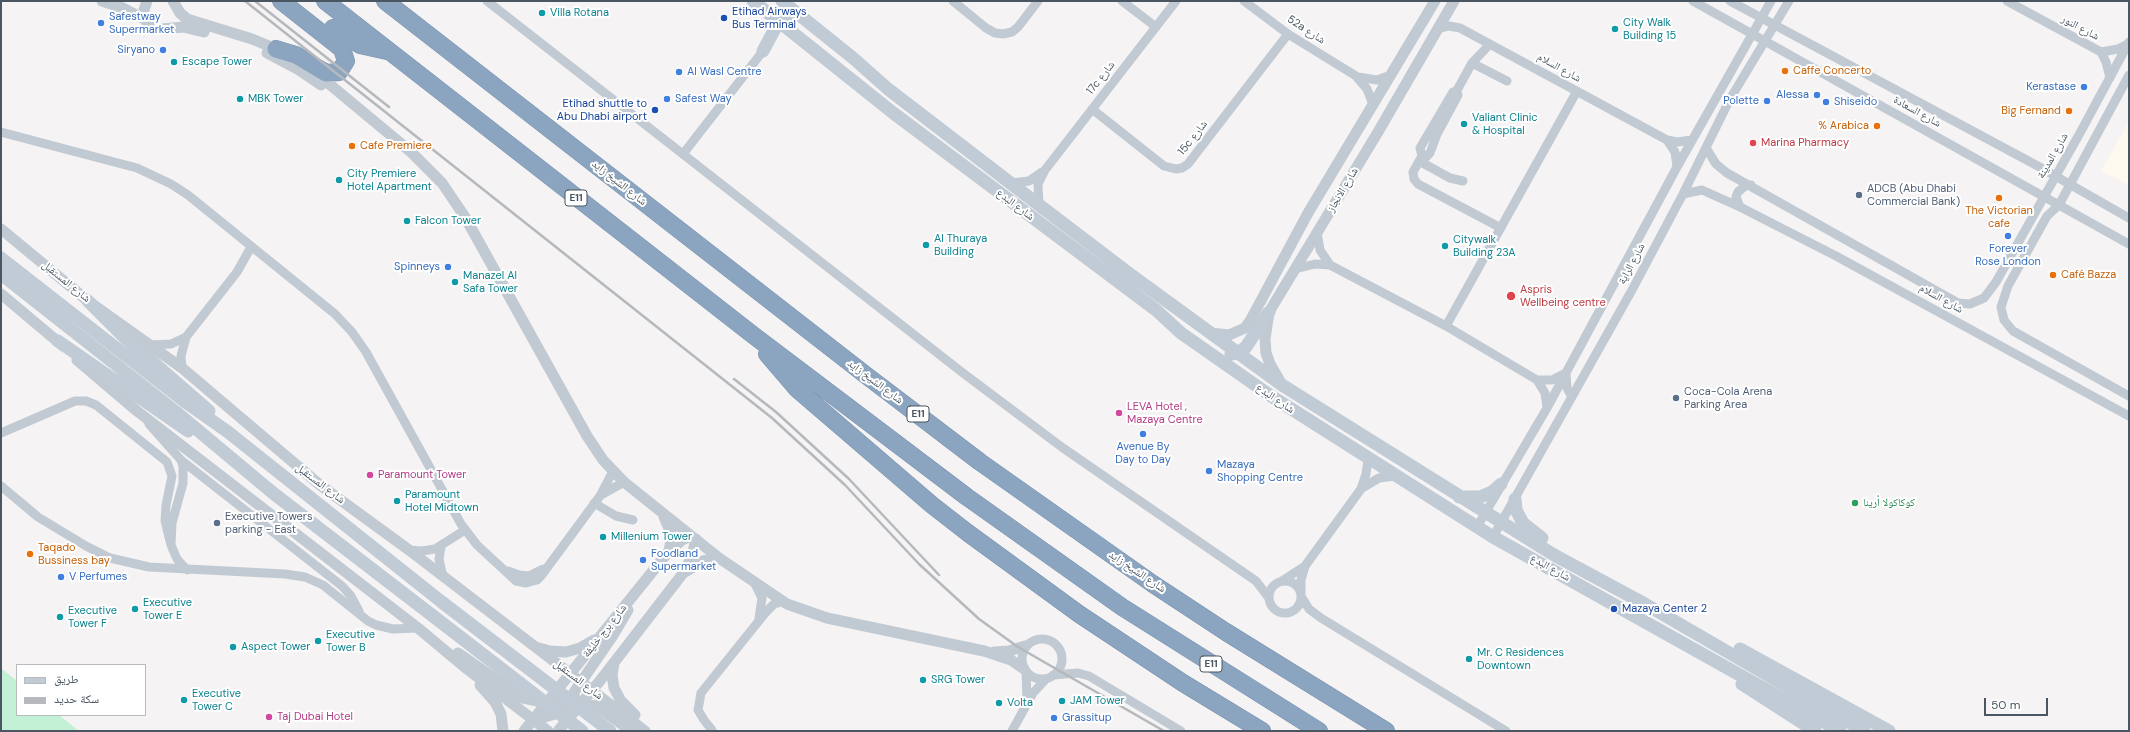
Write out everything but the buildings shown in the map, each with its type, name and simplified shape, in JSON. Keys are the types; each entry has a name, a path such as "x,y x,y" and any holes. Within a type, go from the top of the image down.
{"highway":[{"path":"276,49 296,55 326,73 339,72 346,61 342,49 281,1"},
{"path":"295,1 353,42 367,48 389,51"},
{"name":"E11","path":"325,1 752,335 961,492 1104,595 1319,731"},
{"name":"شارع الشيخ زايد","path":"385,1 867,376 999,475 1153,584 1226,632 1386,731"},
{"path":"752,335 797,389 932,505 1042,588 1183,682 1262,731"},
{"path":"1183,682 1242,731"}],"main road":[{"name":"شارع البدع","path":"753,1 892,112 1156,310 1181,333 1248,380 1368,459 1493,537 1709,659 1728,667 1840,731"},
{"name":"شارع البدع","path":"782,1 853,58 888,89 1039,205 1208,332 1282,385 1458,497 1554,555 1645,604 1864,731"},
{"path":"763,51 779,21 791,18 834,51 853,58"},
{"path":"763,51 778,37 790,35 801,38"},
{"name":"شارع المستقبل","path":"1,258 184,402 228,432 443,603 610,731"},
{"path":"1,274 176,412 216,447 582,731"},
{"path":"88,301 124,337 197,399 228,432"},
{"path":"1156,310 1172,318 1217,350 1230,354 1238,353 1250,344 1269,312"},
{"path":"58,341 162,415 216,447"},
{"path":"1458,497 1480,497 1492,492 1502,484"},
{"path":"1515,498 1516,510 1523,523 1546,541 1554,555"},
{"path":"1702,637 1727,642 1805,683 1889,731"},
{"path":"1709,659 1726,674 1815,731"}],"street":[{"path":"102,1 116,5 144,19 152,27 157,29 183,27 224,37 275,56 310,77 393,137"},
{"path":"487,1 963,373 1057,444 1243,572 1261,586 1275,609 1286,613 1298,608 1301,594 1301,580 1306,566 1361,489 1374,479 1395,476"},
{"path":"953,1 986,28 995,33 1003,34 1012,32 1018,27 1038,1"},
{"path":"1122,1 1156,27"},
{"name":"17c شارع","path":"1039,205 1038,184 1045,170 1176,1"},
{"name":"52a شارع","path":"1244,1 1288,34 1356,76 1370,80 1391,75"},
{"name":"شارع الانجاز","path":"1208,332 1229,335 1241,330 1250,321 1308,213 1435,1"},
{"name":"شارع الانجاز","path":"1282,385 1270,364 1266,353 1265,339 1269,312 1378,132 1454,1"},
{"name":"شارع السعادة","path":"1693,1 2129,244"},
{"name":"شارع السعادة","path":"1730,1 1775,27 2055,176 2129,218"},
{"name":"شارع الراية","path":"1477,527 1547,408 1677,166 1771,1"},
{"name":"شارع الراية","path":"1493,537 1572,397 1683,194 1730,99 1775,27 1789,1"},
{"name":"شارع النور","path":"2007,1 2101,52 2106,62 2110,78"},
{"path":"116,5 147,2"},
{"path":"144,19 144,8 147,2"},
{"path":"175,5 183,16 191,21 252,39 276,49 314,71 422,161 451,195 579,424 595,448 612,470 624,482 719,558 782,602 826,618 984,651 1007,658 1038,679 1078,673 1089,676 1181,731"},
{"path":"167,28 175,20 175,5"},
{"name":"شارع السلام","path":"1437,29 1455,26 1667,140 1677,142 1692,140"},
{"name":"15c شارع","path":"1092,109 1164,166 1176,170 1182,168 1188,164 1288,34"},
{"name":"شارع النور","path":"2101,52 2118,49 2128,43"},
{"name":"شارع المدينة","path":"1996,282 2080,133 2128,43"},
{"path":"1490,44 1474,60 1456,92 1453,92 1420,148 1420,158 1413,175 1418,184 1501,228"},
{"path":"683,154 763,51"},
{"path":"1474,60 1508,78"},
{"path":"2129,75 2059,205 2044,222 2008,286 2001,307 2001,314 2008,326 2129,396"},
{"name":"52a شارع","path":"1356,76 1367,89 1373,104"},
{"path":"1446,326 1577,91"},
{"path":"1,132 130,166 153,174 188,195 332,312 357,339 463,527 500,567 519,576 529,576 538,572 550,563 597,499 612,470"},
{"path":"1667,140 1675,152 1677,166"},
{"name":"شارع السلام","path":"1706,148 1721,169 1958,303 1970,304 1978,301 1989,293 1996,282"},
{"path":"1420,158 1450,178 1463,181"},
{"name":"17c شارع","path":"1011,183 1029,181 1045,170"},
{"path":"1740,207 1736,197 1738,192 1746,186 1751,185"},
{"name":"شارع السلام","path":"1683,194 1702,190 1740,207 1836,256 2129,416"},
{"name":"شارع المستقبل","path":"1,229 88,301 182,368 294,464 645,731"},
{"path":"1317,232 1320,250 1330,265"},
{"path":"182,368 181,356 186,337 254,250"},
{"path":"1295,269 1316,264 1330,265 1446,326 1537,380 1545,393 1547,408"},
{"path":"1,294 58,341 91,372 137,411 436,642 467,669 533,720 550,731"},
{"path":"150,345 170,344 186,337"},
{"path":"1537,380 1552,380 1566,373 1566,388 1572,397"},
{"path":"1,433 75,401 86,401 96,405 167,462 172,476 166,504 165,521 177,559 187,570"},
{"path":"137,411 181,460 342,586 354,601 360,614"},
{"path":"1361,489 1366,474 1368,459"},
{"path":"172,545 172,523 184,477 181,460"},
{"path":"597,499 624,482"},
{"path":"1,486 38,517 98,553 136,565 187,570 286,574 305,577 323,585 368,621 385,628 400,630 418,628"},
{"path":"597,499 616,516 633,520"},
{"path":"660,512 671,530 672,541 669,551"},
{"path":"409,550 422,551 443,545 463,527"},
{"path":"550,731 578,707 684,572 692,556 693,538"},
{"name":"شارع برج خليفة","path":"524,731 669,551 682,540 693,538"},
{"path":"443,545 440,565 443,577"},
{"path":"684,572 703,561 719,558"},
{"path":"1269,598 1271,590 1279,582 1306,566"},
{"path":"1243,572 1265,581 1293,583 1309,608 1321,618 1506,731"},
{"path":"754,582 762,598 762,611 758,621"},
{"path":"560,707 580,682 622,622 640,588"},
{"path":"713,730 698,710 699,698 706,685 770,607 782,602"},
{"path":"528,642 542,649 566,652 587,645 604,632"},
{"path":"984,651 1001,652 1025,646 1037,639 1051,640 1056,644 1062,657 1058,670 1033,693 1012,731"},
{"path":"436,642 457,652 514,693 531,701 547,703 560,707 578,707 587,705 596,706 631,731"},
{"path":"1025,646 1021,658 1025,670 1027,704"},
{"path":"614,663 612,675 616,693 624,705 651,731"},
{"path":"467,669 495,702 501,714 503,731"},
{"path":"550,731 560,707 570,675"},
{"path":"533,720 592,690"}],"shaded area":[{"path":"2129,121 2129,185 2101,171"}],"green space":[{"path":"1,668 16,680 16,716 60,716 79,731 1,731"}],"railway":[{"path":"245,1 772,418 845,485 919,564 979,619 1018,647 1164,731"},
{"path":"255,1 389,107"},
{"path":"734,379 776,412 849,479 939,575"}],"place":[{"name":"Villa Rotana","path":"542,13"},
{"name":"Etihad Airways Bus Terminal","path":"724,18"},
{"name":"Safestway Supermarket","path":"101,23"},
{"name":"City Walk Building 15","path":"1615,29"},
{"name":"Siryano","path":"163,50"},
{"name":"Escape Tower","path":"174,62"},
{"name":"Caffe Concerto","path":"1785,71"},
{"name":"Al Wasl Centre","path":"679,72"},
{"name":"Kerastase","path":"2084,87"},
{"name":"Alessa","path":"1817,95"},
{"name":"MBK Tower","path":"240,99"},
{"name":"Safest Way","path":"667,99"},
{"name":"Polette","path":"1767,101"},
{"name":"Shiseido","path":"1826,102"},
{"name":"Etihad shuttle to Abu Dhabi airport","path":"655,110"},
{"name":"Big Fernand","path":"2069,111"},
{"name":"Valiant Clinic & Hospital","path":"1464,124"},
{"name":"% Arabica","path":"1877,126"},
{"name":"Marina Pharmacy","path":"1753,143"},
{"name":"Cafe Premiere","path":"352,146"},
{"name":"City Premiere Hotel Apartment","path":"339,180"},
{"name":"ADCB (Abu Dhabi Commercial Bank)","path":"1859,195"},
{"name":"The Victorian cafe","path":"1999,198"},
{"name":"Falcon Tower","path":"407,221"},
{"name":"Forever Rose London","path":"2008,236"},
{"name":"Al Thuraya Building","path":"926,245"},
{"name":"Citywalk Building 23A","path":"1445,246"},
{"name":"Spinneys","path":"448,267"},
{"name":"Café Bazza","path":"2053,275"},
{"name":"Manazel Al Safa Tower","path":"455,282"},
{"name":"Aspris Wellbeing centre","path":"1511,296"},
{"name":"Coca-Cola Arena Parking Area","path":"1676,398"},
{"name":"LEVA Hotel , Mazaya Centre","path":"1119,413"},
{"name":"Avenue By Day to Day","path":"1143,434"},
{"name":"Mazaya Shopping Centre","path":"1209,471"},
{"name":"Paramount Tower","path":"370,475"},
{"name":"Paramount Hotel Midtown","path":"397,501"},
{"name":"كوكاكولا أرينا","path":"1855,503"},
{"name":"Executive Towers parking - East","path":"217,523"},
{"name":"Millenium Tower","path":"603,537"},
{"name":"Taqado Bussiness bay","path":"30,554"},
{"name":"Foodland Supermarket","path":"643,560"},
{"name":"V Perfumes","path":"61,577"},
{"name":"Executive Tower E","path":"135,609"},
{"name":"Mazaya Center 2","path":"1614,609"},
{"name":"Executive Tower F","path":"60,617"},
{"name":"Executive Tower B","path":"318,641"},
{"name":"Aspect Tower","path":"233,647"},
{"name":"Mr. C Residences Downtown","path":"1469,659"},
{"name":"SRG Tower","path":"923,680"},
{"name":"Executive Tower C","path":"184,700"},
{"name":"JAM Tower","path":"1062,701"},
{"name":"Volta","path":"999,703"},
{"name":"Taj Dubai Hotel","path":"269,717"},
{"name":"Grassitup","path":"1054,718"}]}
